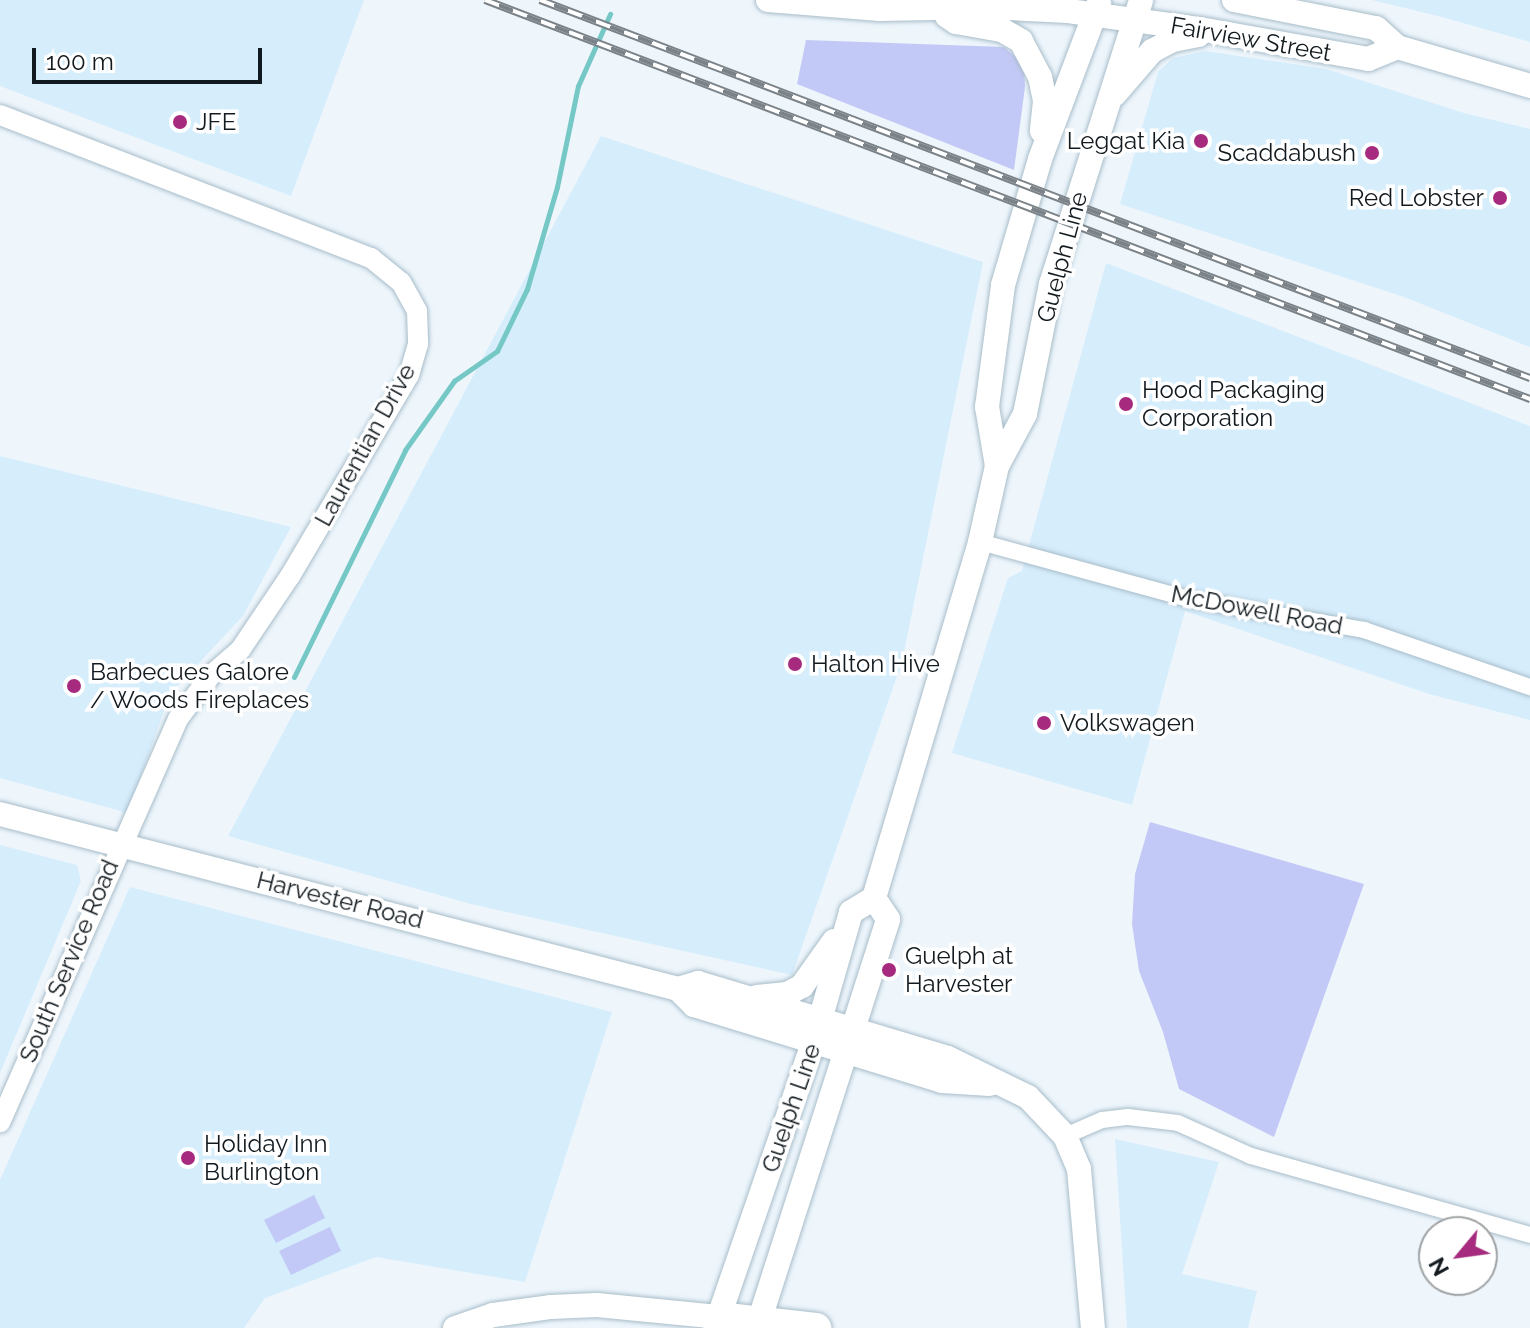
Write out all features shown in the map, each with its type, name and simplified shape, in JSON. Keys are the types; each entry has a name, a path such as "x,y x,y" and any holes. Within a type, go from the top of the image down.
{"highway":[{"path":"717,1322 816,1328"}],"main road":[{"name":"Fairview Street","path":"768,0 880,9 1097,7 1137,10 1222,33 1368,59 1397,47"},
{"name":"Fairview Street","path":"1236,0 1376,28 1397,47 1530,86"},
{"name":"Guelph Line","path":"997,466 987,407 1003,285 1040,159 1097,7"},
{"path":"935,8 956,22 1002,30 1018,38 1030,52 1045,101 1040,159"},
{"name":"Guelph Line","path":"759,1324 888,919 874,898 980,542 997,466 1025,414 1051,284 1137,10"},
{"path":"1109,102 1152,51 1173,40 1222,33"},
{"name":"Harvester Road","path":"0,814 678,989 694,1005 849,1040 948,1058 1028,1097 1065,1136"},
{"path":"739,996 770,998 802,986 814,973 851,912 874,898"},
{"name":"Guelph Line","path":"717,1322 817,1031 851,912"},
{"name":"Harvester Road","path":"678,989 698,983 739,996 817,1031"},
{"path":"1065,1136 1079,1169 1093,1328"},
{"path":"455,1328 493,1315 551,1307 597,1305 717,1322"}],"street":[{"name":"Laurentian Drive","path":"0,115 371,258 401,282 417,311 418,344 409,375 253,634 211,675 178,719 119,845"},
{"name":"McDowell Road","path":"980,542 1188,599 1364,630 1530,687"},
{"name":"South Service Road","path":"0,1122 119,845"},
{"path":"1065,1136 1102,1120 1152,1117 1178,1123 1251,1156 1530,1235"}],"shaded area":[{"name":"JFE","path":"0,0 364,0 291,196 0,86"},
{"path":"1372,0 1530,0 1530,42 1438,16"},
{"path":"806,40 1004,47 1024,64 1025,87 1014,170 797,84"},
{"path":"1206,51 1326,69 1464,113 1530,129 1530,347 1404,297 1120,204 1158,72 1173,58"},
{"path":"601,136 983,262 902,662 792,975 471,904 228,836"},
{"path":"1106,263 1530,426 1530,720 1429,694 1185,611 1132,805 952,753 1008,578 1022,571"},
{"path":"0,456 291,527 243,616 170,694 128,813 0,778"},
{"path":"1150,822 1364,884 1274,1137 1179,1089 1163,1032 1139,971 1132,924 1135,874"},
{"path":"0,845 77,865 81,881 0,1073"},
{"path":"130,887 612,1012 525,1282 376,1257 265,1298 244,1328 0,1328 0,1180"},
{"path":"1115,1139 1219,1162 1182,1274 1257,1291 1248,1328 1127,1328"},
{"path":"314,1195 325,1218 276,1243 264,1220"},
{"path":"330,1227 341,1251 291,1275 279,1251"}],"waterway":[{"path":"294,677 405,450 454,381 497,351 527,289 557,187 578,86 610,14"}],"railway":[{"path":"485,0 1530,399"},
{"path":"540,0 1530,378"}],"place":[{"name":"JFE","path":"180,122"},
{"name":"Leggat Kia","path":"1201,141"},
{"name":"Scaddabush","path":"1372,153"},
{"name":"Red Lobster","path":"1500,198"},
{"name":"Hood Packaging Corporation","path":"1126,404"},
{"name":"Halton Hive","path":"795,664"},
{"name":"Barbecues Galore / Woods Fireplaces","path":"74,686"},
{"name":"Volkswagen","path":"1044,723"},
{"name":"Guelph at Harvester","path":"889,970"},
{"name":"Holiday Inn Burlington","path":"188,1158"}]}
